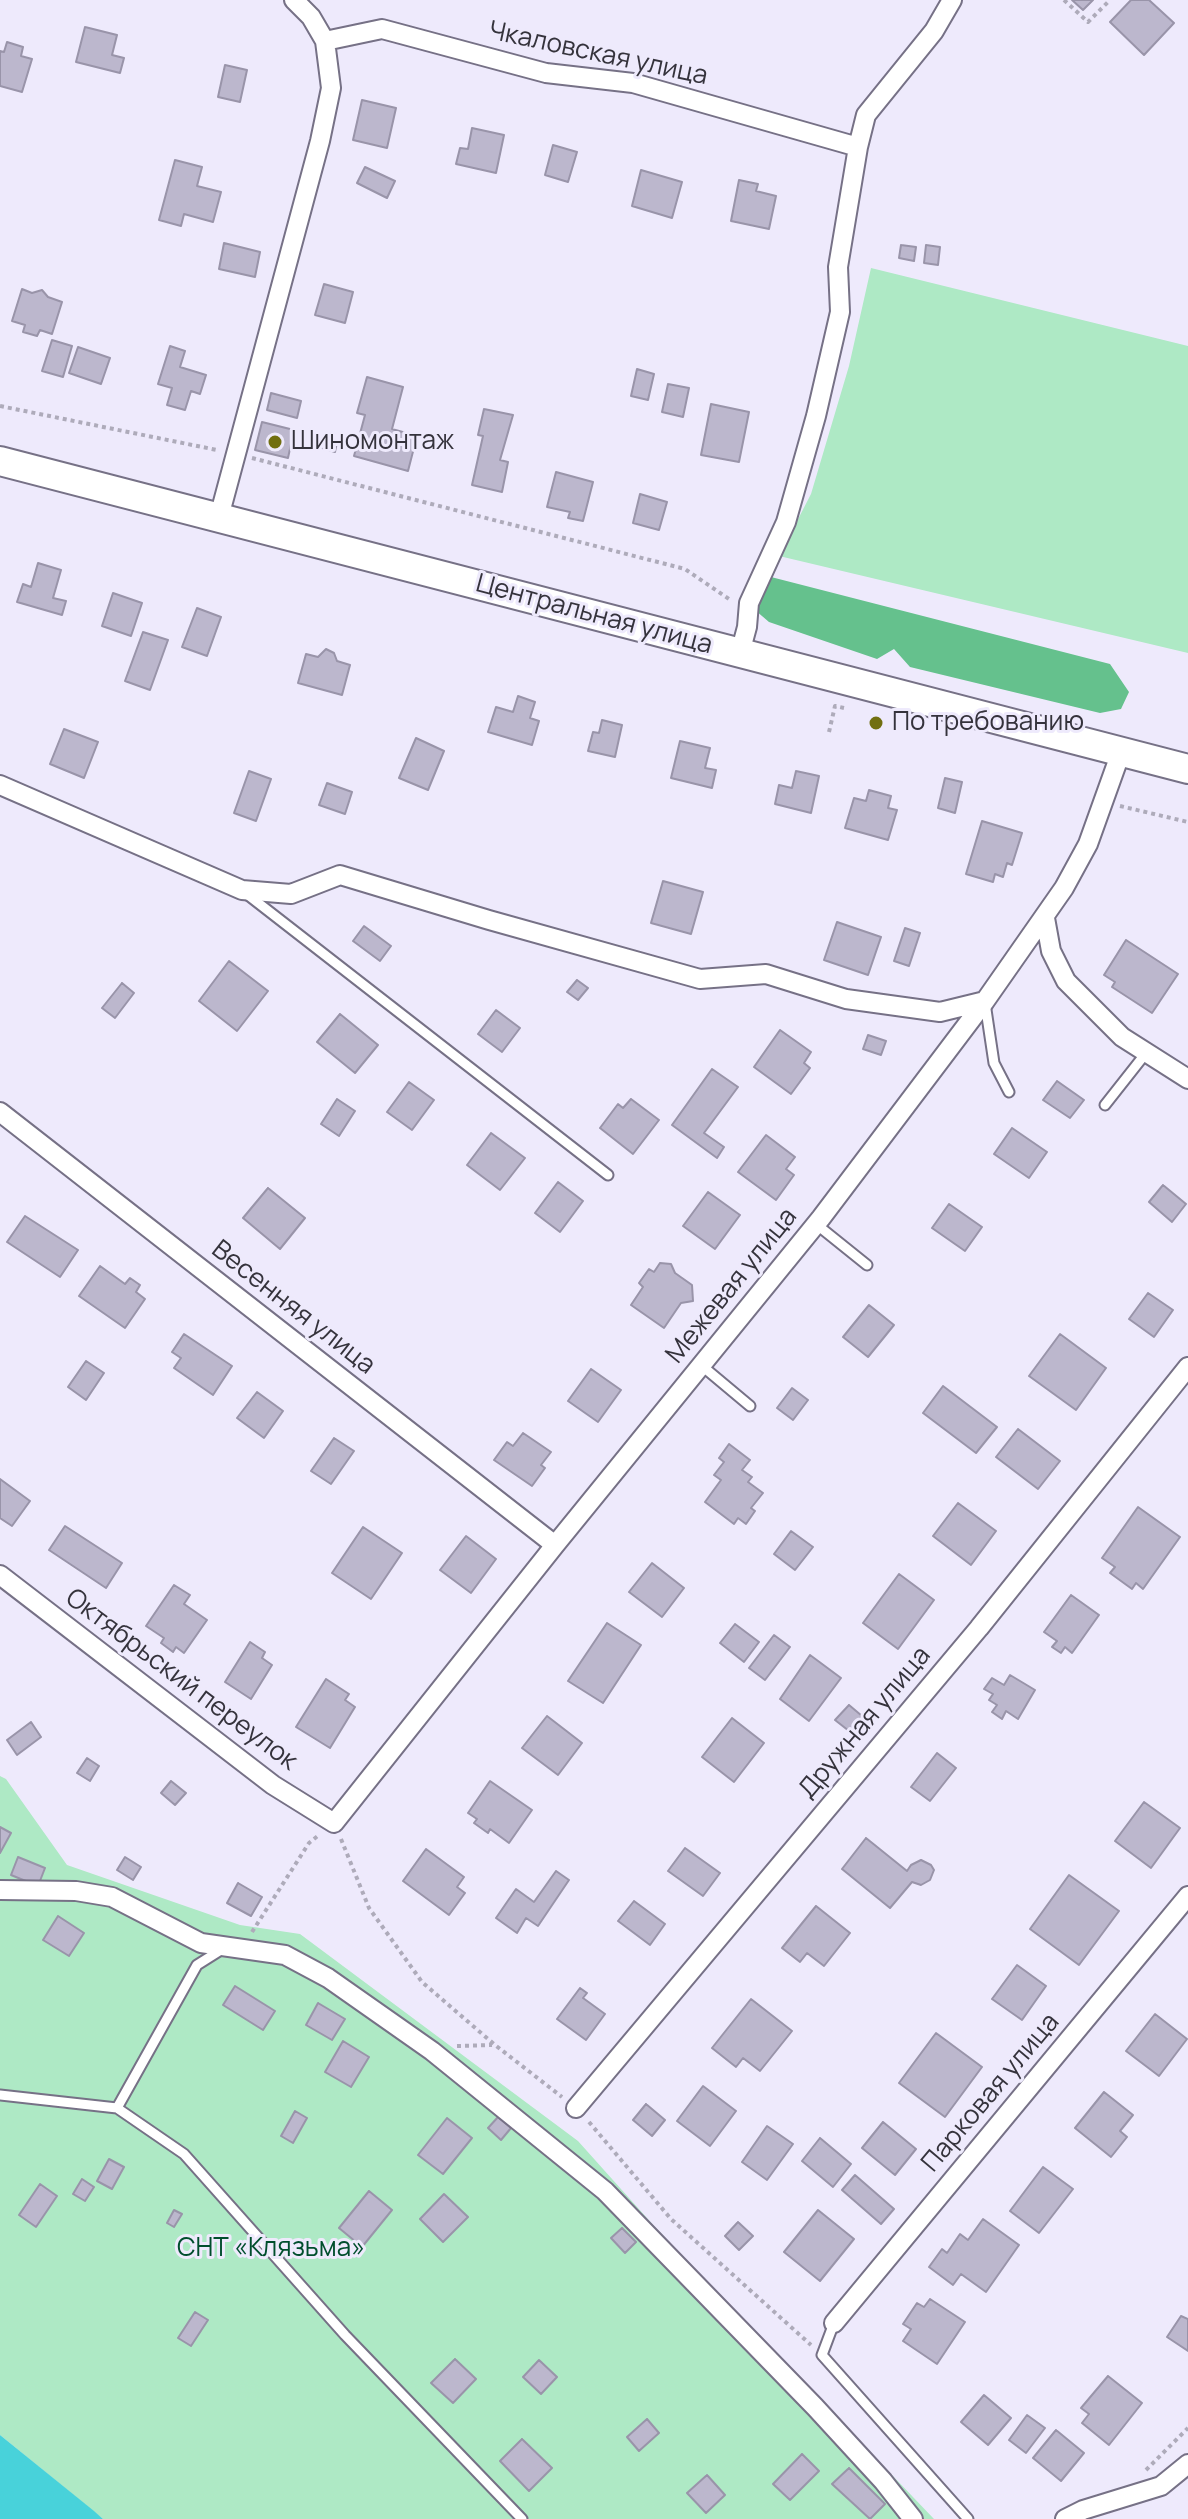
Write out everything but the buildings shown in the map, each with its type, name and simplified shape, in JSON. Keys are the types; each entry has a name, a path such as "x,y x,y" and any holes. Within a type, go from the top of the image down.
{"main road":[{"name":"Центральная улица","path":"0,461 219,517 744,640 1188,769"}],"street":[{"path":"219,517 320,141 331,88 325,41 311,17 294,0"},
{"path":"744,640 749,603 786,522 837,327 840,312 838,267 866,115 934,31 952,0"},
{"name":"Чкаловская улица","path":"325,41 382,29 546,73 633,83 858,147"},
{"name":"Межевая улица","path":"334,1823 816,1224 985,1001 1045,918 1088,844 1121,752"},
{"path":"0,785 242,890 291,894 340,875 700,979 766,974 846,999 940,1012 985,1001"},
{"path":"1045,918 1051,951 1066,981 1122,1037 1188,1079"},
{"name":"Весенняя улица","path":"0,1112 555,1545"},
{"name":"Дружная улица","path":"576,2108 979,1628 1188,1367"},
{"name":"Октябрьский переулок","path":"0,1575 273,1785 334,1823"},
{"path":"0,1890 76,1891 112,1897 201,1943 285,1955 328,1978 432,2051 605,2191 815,2407 883,2481 913,2519"},
{"name":"Парковая улица","path":"834,2323 1188,1896"},
{"path":"1065,2519 1083,2510 1161,2486 1188,2464"}],"lane":[{"path":"242,890 608,1175"},
{"path":"985,1001 994,1063 1009,1092"},
{"path":"1105,1105 1146,1053"},
{"path":"816,1224 867,1265"},
{"path":"701,1365 750,1406"},
{"path":"117,2108 197,1965 225,1947"},
{"path":"0,2095 117,2108 184,2154 345,2335 522,2519"},
{"path":"834,2323 822,2355 968,2519"}],"path":[{"path":"1064,0 1088,22 1110,0"},
{"path":"0,406 237,454 685,569 731,600 744,640"},
{"path":"829,732 835,706 844,708"},
{"path":"1104,802 1188,822"},
{"path":"247,1948 253,1929 309,1843 334,1823 369,1908 422,1982 495,2045 576,2108 671,2219 822,2355"},
{"path":"432,2051 450,2046 495,2045"}],"green space":[{"path":"871,268 1188,346 1188,653 779,556 811,494 849,366"},
{"path":"771,577 1110,664 1129,692 1121,709 1100,713 910,667 894,649 877,659 769,622 755,610 759,592"},
{"name":"СНТ «Клязьма»","path":"0,1776 6,1779 67,1865 240,1925 300,1934 578,2141 655,2227 934,2519 103,2519 0,2435"}],"water":[{"path":"0,2435 94,2511 103,2519 0,2519"}],"place":[{"name":"Шиномонтаж","path":"275,442"},
{"name":"По требованию","path":"876,723"}]}
